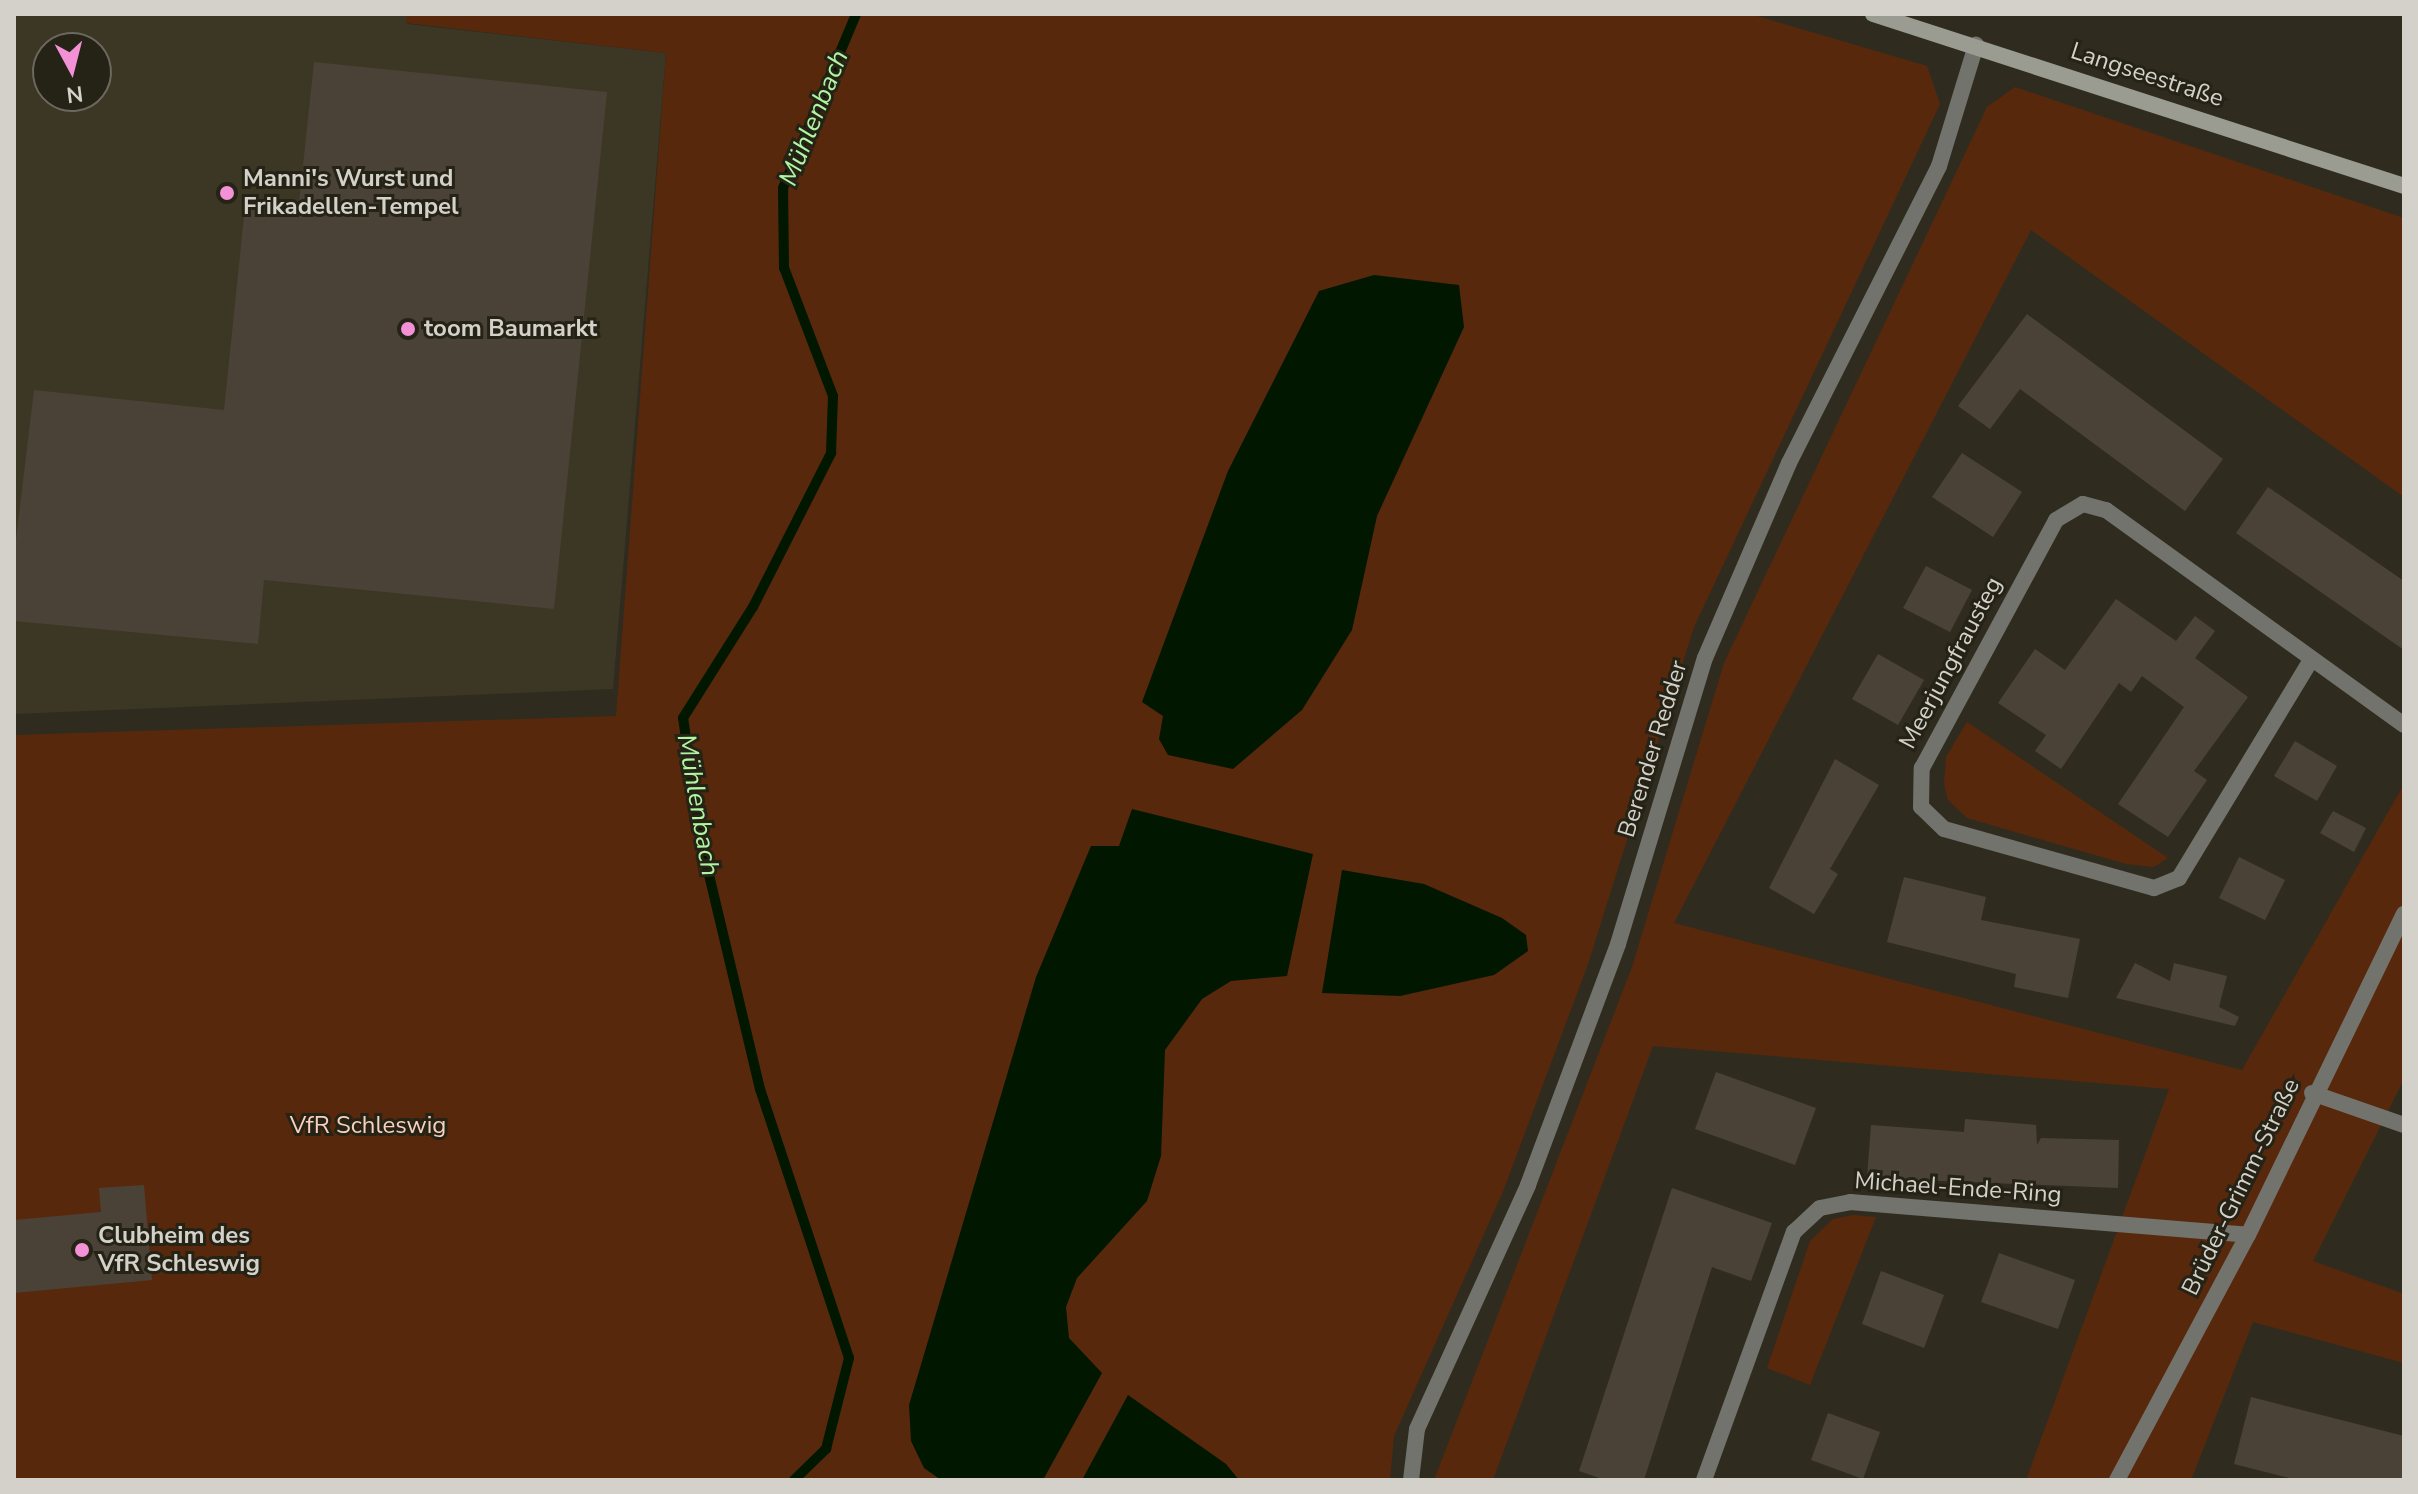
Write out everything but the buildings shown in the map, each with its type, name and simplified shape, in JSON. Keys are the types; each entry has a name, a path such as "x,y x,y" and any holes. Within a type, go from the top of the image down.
{"street":[{"name":"Langseestraße","path":"1873,14 2404,186"},
{"name":"Berender Redder","path":"1411,1480 1417,1429 1528,1185 1618,944 1705,658 1789,463 1939,166 1976,45"},
{"name":"Meerjungfrausteg","path":"2311,660 2179,878 2154,888 1944,829 1921,807 1922,768 2056,520 2083,504 2106,510 2404,725"},
{"name":"Brüder-Grimm-Straße","path":"2123,1479 2248,1235 2312,1093 2404,914"},
{"path":"2312,1093 2404,1125"},
{"name":"Michael-Ende-Ring","path":"1704,1480 1794,1232 1820,1208 1850,1202 2248,1235"}],"shaded area":[{"path":"14,14 407,14 407,24 666,53 613,689 14,714"},
{"path":"1374,275 1459,285 1464,327 1377,516 1352,630 1302,710 1233,769 1168,755 1159,739 1163,716 1142,702 1228,471 1319,291"},
{"path":"1132,809 1313,854 1287,976 1231,981 1202,999 1165,1050 1161,1156 1147,1201 1077,1278 1066,1307 1069,1338 1102,1373 1043,1480 941,1480 924,1468 911,1441 909,1405 1036,977 1091,846 1119,846"},
{"path":"1342,870 1424,884 1502,918 1526,935 1528,951 1494,975 1400,996 1322,993"},
{"path":"1128,1395 1226,1464 1239,1480 1082,1480"}],"green space":[{"name":"VfR Schleswig","path":"407,14 1750,14 1927,66 1940,104 1694,627 1588,964 1504,1189 1394,1436 1390,1480 14,1480 14,735 616,716 666,53 406,23"},
{"path":"2015,87 2404,218 2404,497 2031,230 1674,923 2242,1070 2404,784 2404,1079 2313,1261 2404,1294 2404,1363 2253,1322 2191,1480 2026,1480 2169,1089 1653,1046 1493,1480 1434,1480 1632,967 1724,663 1987,107"},
{"path":"1967,722 2168,858 2154,867 2126,864 1967,818 1948,800 1944,784 1946,757"},
{"path":"1853,1215 1876,1217 1810,1385 1767,1368 1810,1241 1833,1219"}],"waterway":[{"name":"Mühlenbach","path":"794,1480 826,1449 849,1358 760,1089 701,841 683,718 753,607 831,453 833,396 784,268 783,188 856,14"}],"place":[{"name":"Manni's Wurst und Frikadellen-Tempel","path":"227,193"},
{"name":"toom Baumarkt","path":"408,329"},
{"name":"Clubheim des VfR Schleswig","path":"82,1250"}]}
